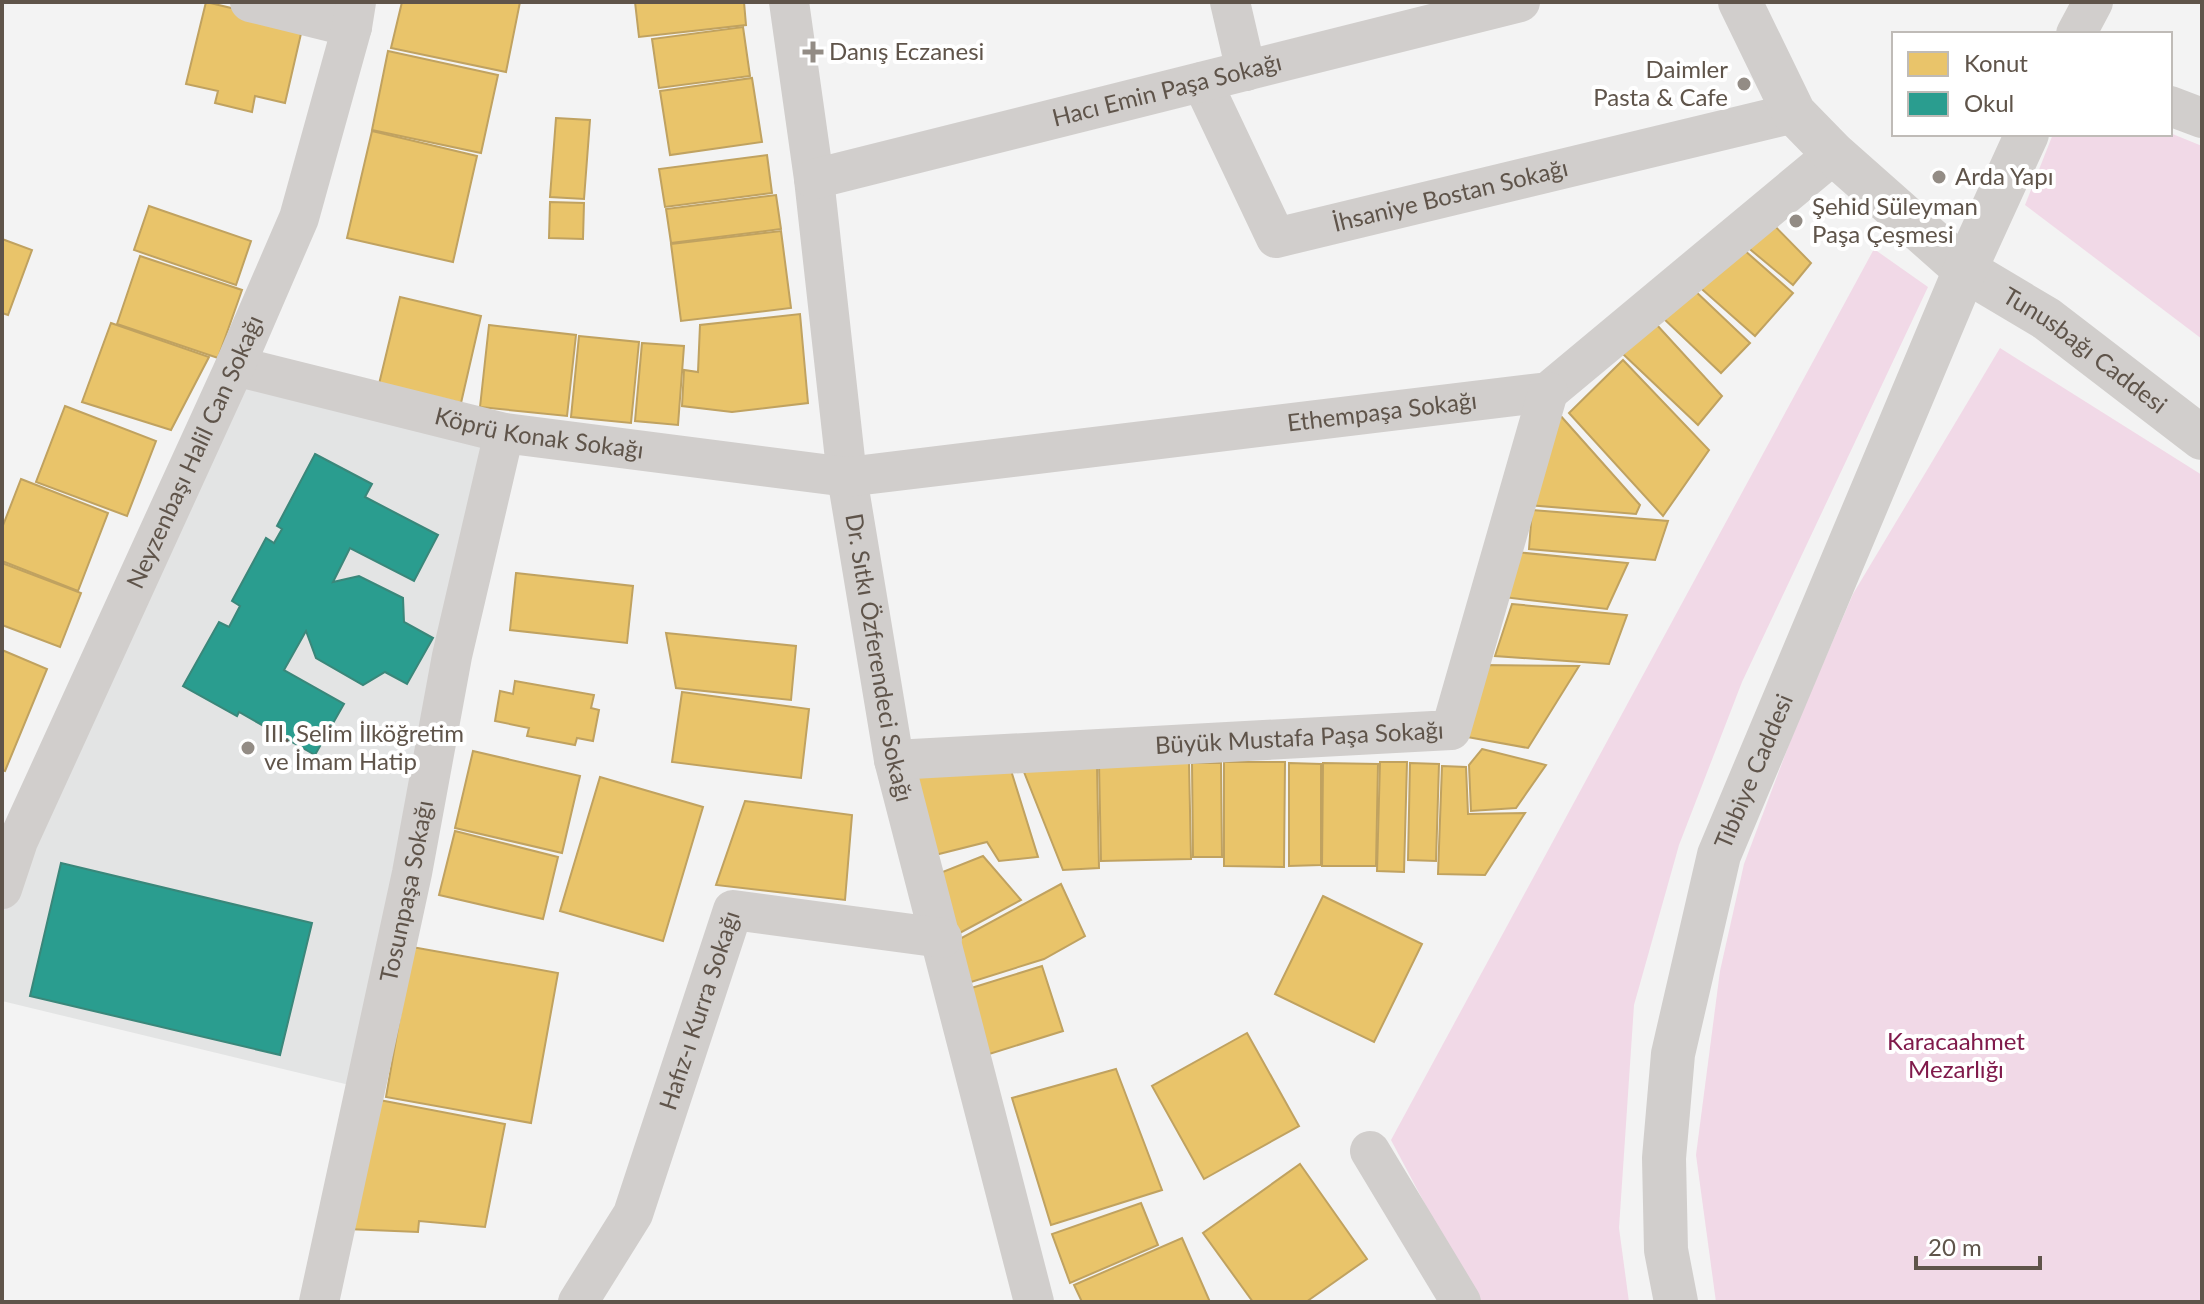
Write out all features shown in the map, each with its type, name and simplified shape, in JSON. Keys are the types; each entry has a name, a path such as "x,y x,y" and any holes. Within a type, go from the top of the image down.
{"main road":[{"name":"Tunusbağı Caddesi","path":"1740,2 1794,113 1834,154 1965,270 2047,319 2202,438"},
{"name":"Tıbbiye Caddesi","path":"1676,1302 1666,1250 1664,1158 1673,1054 1719,855 1965,270 2026,136"}],"street":[{"path":"250,2 354,15"},
{"name":"Dr. Sıtkı Özferendeci Sokağı","path":"789,2 814,179 847,477 894,760 1034,1302"},
{"path":"1230,2 1246,71"},
{"name":"Hacı Emin Paşa Sokağı","path":"814,179 1520,2"},
{"path":"2077,32 2093,2"},
{"name":"Neyzenbaşı Halil Can Sokağı","path":"2,889 18,841 235,366 299,218 354,15"},
{"name":"İhsaniye Bostan Sokağı","path":"1202,82 1276,238 1794,113"},
{"path":"2172,107 2202,118"},
{"path":"1548,392 1834,154"},
{"name":"Köprü Konak Sokağı","path":"235,366 504,433 847,477"},
{"name":"Ethempaşa Sokağı","path":"847,477 1548,392"},
{"name":"Büyük Mustafa Paşa Sokağı","path":"894,760 1451,730 1548,392"},
{"name":"Tosunpaşa Sokağı","path":"319,1302 412,873 452,656 504,433"},
{"name":"Hafız-ı Kurra Sokağı","path":"578,1302 633,1214 733,910 942,938"},
{"path":"1370,1151 1461,1302"}],"shaded area":[{"name":"III. Selim İlköğretim ve İmam Hatip","path":"235,366 504,433 366,1089 2,1001 2,889"}],"green space":[{"path":"2172,134 2202,146 2202,339 2025,205 2052,136"},
{"path":"1874,249 1928,287 1742,682 1679,845 1634,1005 1619,1228 1629,1302 1477,1302 1391,1140"},
{"name":"Karacaahmet Mezarlığı","path":"2000,348 2202,475 2202,1302 1716,1302 1696,1155 1720,971 1744,864 1796,726 1853,594"}],"building: Konut":[{"path":"206,2 303,25 285,103 255,96 252,112 215,103 218,91 186,84"},
{"path":"402,2 520,2 506,72 391,48"},
{"path":"635,2 744,2 746,25 639,37"},
{"path":"743,27 750,76 659,88 652,39"},
{"path":"388,51 498,75 481,153 372,130"},
{"path":"752,78 762,142 670,155 660,91"},
{"path":"556,118 590,120 584,199 550,197"},
{"path":"372,131 477,156 453,262 347,238"},
{"path":"767,155 772,193 665,207 659,169"},
{"path":"776,195 781,229 671,243 666,209"},
{"path":"550,202 584,203 583,239 549,238"},
{"path":"149,206 251,241 236,285 134,250"},
{"path":"1763,214 1811,263 1793,285 1740,241"},
{"path":"781,231 791,308 681,321 671,244"},
{"path":"2,239 32,250 8,315 2,313"},
{"path":"1735,242 1793,293 1755,336 1696,284"},
{"path":"140,256 242,290 218,358 117,324"},
{"path":"1692,288 1750,343 1721,373 1663,318"},
{"path":"400,297 481,316 461,403 379,384"},
{"path":"800,314 808,403 732,412 682,406 684,370 698,372 700,325"},
{"path":"111,323 209,357 171,430 82,402"},
{"path":"1656,324 1722,396 1698,425 1623,354"},
{"path":"489,325 576,335 567,416 480,407"},
{"path":"579,336 639,342 631,423 571,417"},
{"path":"642,343 684,346 678,425 635,421"},
{"path":"1623,360 1709,450 1663,516 1569,413"},
{"path":"65,406 156,441 127,516 36,482"},
{"path":"1559,414 1640,505 1636,514 1528,505"},
{"path":"21,479 108,513 78,591 2,561 2,528"},
{"path":"1532,510 1668,521 1655,560 1529,549"},
{"path":"1515,552 1628,563 1607,609 1503,597"},
{"path":"2,563 81,593 60,647 2,625"},
{"path":"516,573 633,586 627,643 510,630"},
{"path":"1512,604 1627,615 1609,664 1495,656"},
{"path":"666,633 796,646 791,700 676,688"},
{"path":"2,650 47,669 5,771 2,770"},
{"path":"1482,665 1579,666 1528,748 1467,737"},
{"path":"515,681 594,695 591,708 599,710 593,741 577,738 575,745 527,736 529,728 495,721 500,691 513,694"},
{"path":"682,692 809,709 801,778 672,762"},
{"path":"1482,749 1546,765 1516,808 1471,811 1469,765"},
{"path":"473,751 580,776 562,853 455,828"},
{"path":"1189,762 1191,859 1101,861 1099,764"},
{"path":"1224,762 1285,762 1284,867 1224,866"},
{"path":"1380,762 1407,762 1404,872 1377,871"},
{"path":"1192,763 1221,763 1222,857 1193,857"},
{"path":"1289,763 1321,764 1321,865 1289,866"},
{"path":"1323,763 1378,764 1376,866 1322,866"},
{"path":"1410,763 1439,764 1436,861 1408,860"},
{"path":"1009,764 1038,857 999,861 987,842 931,856 903,767"},
{"path":"1097,766 1099,868 1063,870 1022,767"},
{"path":"1442,766 1466,767 1468,814 1525,813 1485,875 1438,874"},
{"path":"600,777 703,807 663,941 560,911"},
{"path":"745,801 852,815 845,900 716,885"},
{"path":"455,831 558,857 543,919 439,895"},
{"path":"983,856 1021,900 956,935 935,875"},
{"path":"1061,884 1085,936 1044,959 971,982 956,941"},
{"path":"1323,896 1422,944 1374,1042 1275,994"},
{"path":"412,947 558,973 531,1123 386,1097"},
{"path":"1042,966 1063,1031 986,1055 965,990"},
{"path":"1247,1033 1299,1126 1204,1179 1152,1086"},
{"path":"1116,1069 1162,1190 1051,1225 1012,1098"},
{"path":"369,1098 505,1124 485,1227 419,1221 418,1232 347,1229"},
{"path":"1300,1164 1367,1259 1306,1302 1253,1302 1203,1233"},
{"path":"1141,1203 1158,1245 1070,1283 1052,1234"},
{"path":"1182,1238 1210,1302 1082,1302 1074,1285"}],"building: Okul":[{"path":"315,454 372,484 365,497 438,535 414,581 350,548 333,582 359,576 403,598 404,622 433,638 407,684 385,672 363,685 316,658 306,631 284,670 344,704 315,755 239,712 237,716 183,686 219,622 229,627 240,606 232,601 266,538 274,543 282,529 277,526"},
{"path":"61,863 312,923 280,1055 30,996"}],"place":[{"name":"Danış Eczanesi","path":"813,52"},
{"name":"Daimler Pasta & Cafe","path":"1744,84"},
{"name":"Arda Yapı","path":"1939,177"},
{"name":"Şehid Süleyman Paşa Çeşmesi","path":"1796,221"},
{"name":"III. Selim İlköğretim ve İmam Hatip","path":"248,748"}]}
